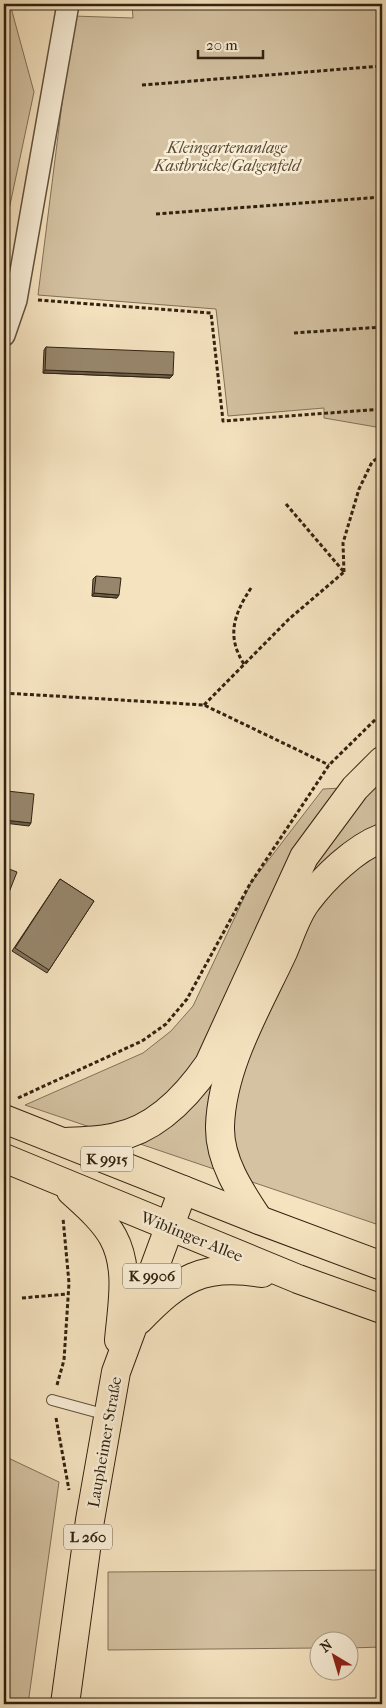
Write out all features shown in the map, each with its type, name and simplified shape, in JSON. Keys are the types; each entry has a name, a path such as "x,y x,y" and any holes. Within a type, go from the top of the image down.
{"main road":[{"path":"65,1142 116,1137 134,1131 181,1100 194,1086 208,1064 304,857 356,788 382,760"},
{"path":"382,838 373,842 332,872 306,902 238,1051 225,1092 220,1128 230,1170 237,1187 259,1220 382,1266"},
{"name":"K 9915","path":"8,1110 31,1130 259,1220"},
{"name":"Wiblinger Allee","path":"4,1158 298,1279 382,1309"},
{"path":"65,1184 112,1236 121,1258 124,1283 116,1372"},
{"name":"Laupheimer Straße","path":"65,1704 90,1520 116,1372 135,1325 183,1190"},
{"name":"L 260","path":"135,1325 176,1285 199,1274 214,1271 246,1270 298,1279"}],"street":[{"path":"4,335 16,300 68,4"}],"lane":[{"path":"52,1400 108,1416"}],"path":[{"path":"142,85 382,66"},
{"path":"156,214 382,197"},
{"path":"16,300 35,299 211,313 223,421 382,409"},
{"path":"294,333 382,327"},
{"path":"344,572 343,543 359,489 372,462 382,455"},
{"path":"286,504 344,572"},
{"path":"204,705 289,619 344,572"},
{"path":"244,664 235,651 233,632 238,608 251,588"},
{"path":"4,693 204,705 329,765"},
{"path":"8,1110 142,1040 166,1024 187,999 250,884 329,765 382,713"},
{"path":"62,1217 65,1225 69,1283 64,1360 52,1400 70,1500"},
{"path":"22,1298 67,1294"}],"green space":[{"path":"4,4 10,4 34,92 4,233"},
{"name":"Kleingartenanlage Kastbrücke/Galgenfeld","path":"132,4 382,4 382,428 324,418 324,408 228,416 216,309 38,295 73,16 133,18"},
{"path":"382,782 382,1226 25,1105 143,1053 171,1031 193,1006 251,883 323,789 378,786"},
{"path":"4,1456 59,1482 28,1704 4,1704"},
{"path":"382,1570 382,1647 358,1648 358,1630 308,1630 308,1648 108,1650 108,1572"}],"building":[{"path":"46,347 174,352 173,375 45,370"},
{"path":"96,576 121,578 119,595 94,593"},
{"path":"4,769 9,770 7,791 34,794 31,823 4,820"},
{"path":"4,867 17,872 4,905"},
{"path":"60,879 94,901 49,970 15,948"}]}
